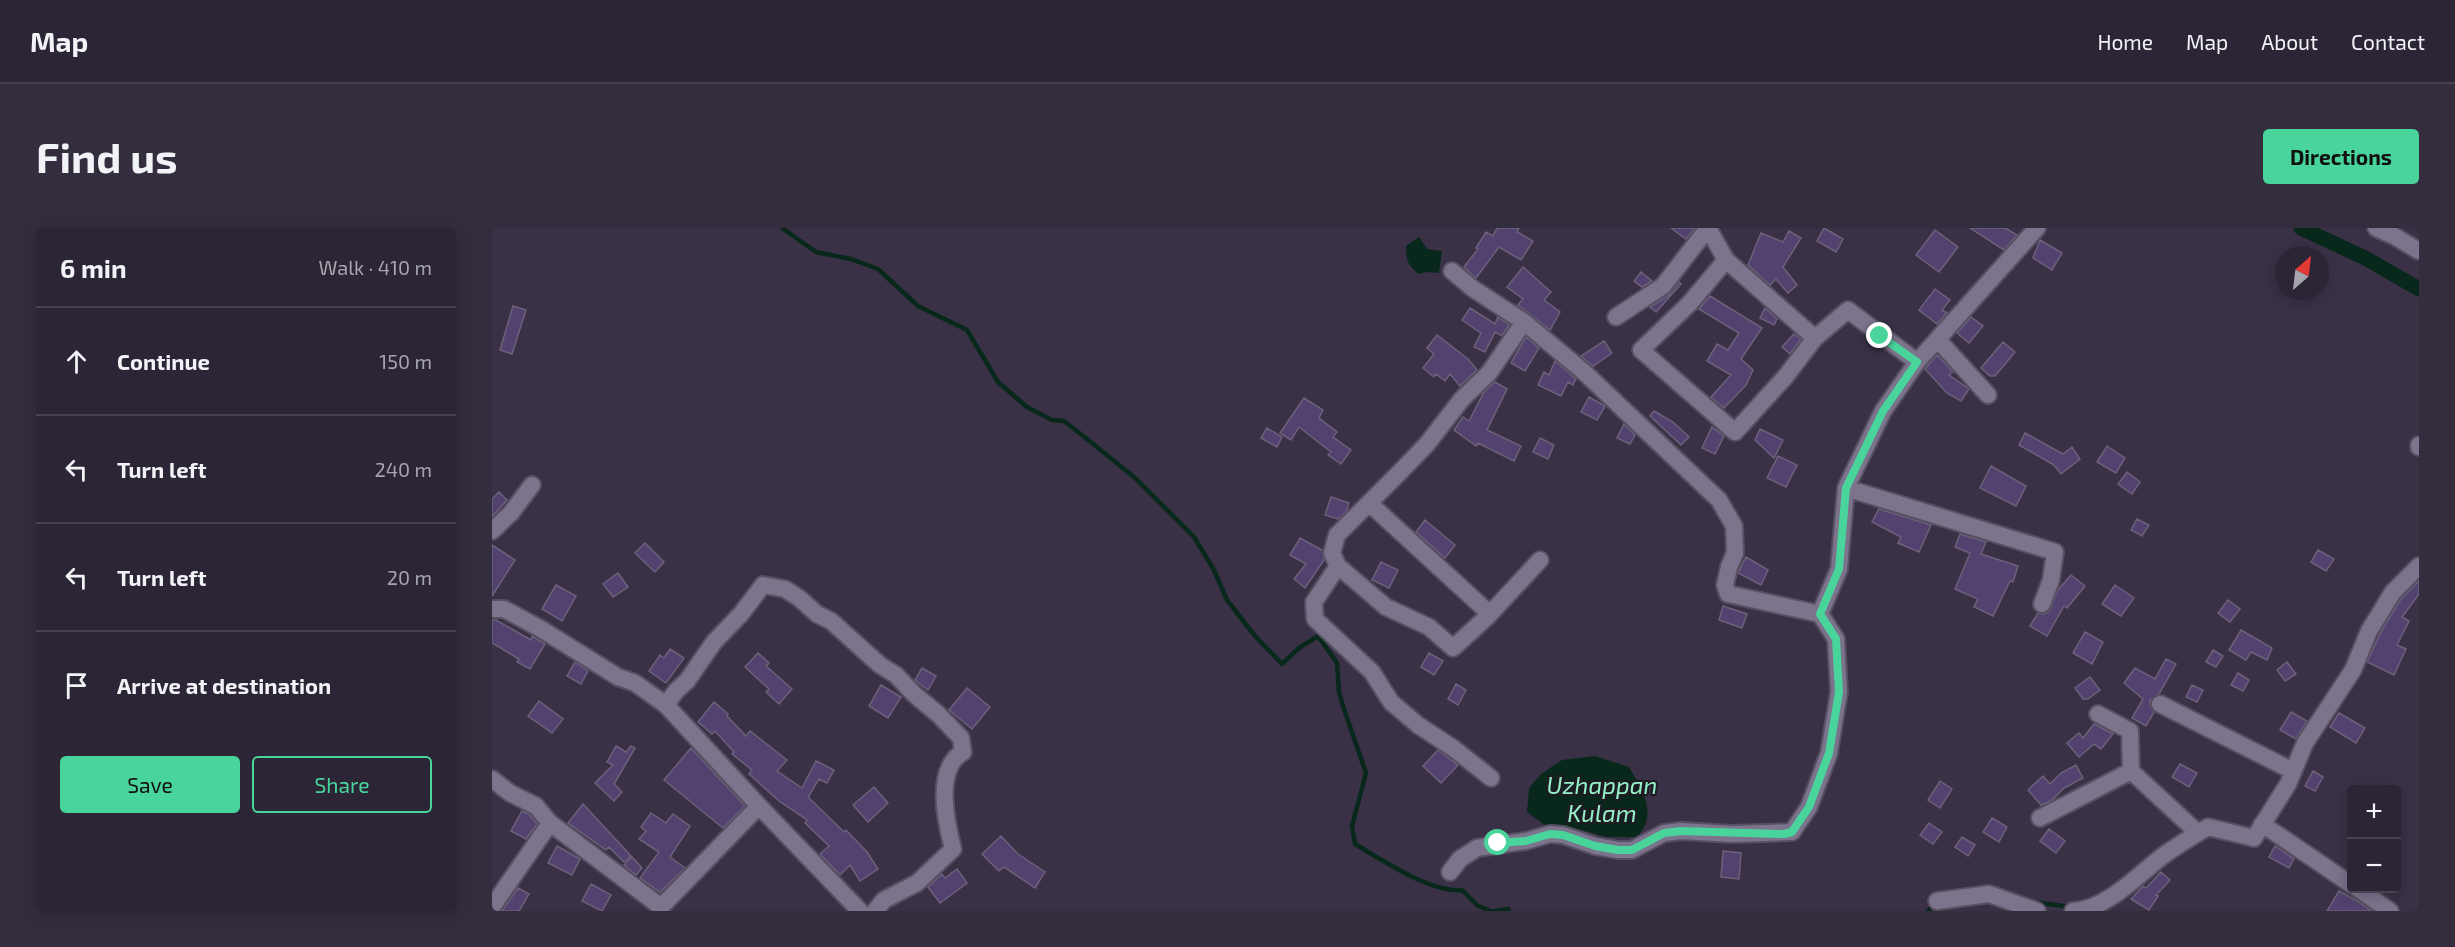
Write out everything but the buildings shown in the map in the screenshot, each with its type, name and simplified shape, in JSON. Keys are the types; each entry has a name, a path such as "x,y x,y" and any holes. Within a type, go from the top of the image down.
{"street":[{"path":"1616,317 1663,286 1708,228 1726,260 1815,338"},
{"path":"1820,614 1839,569 1846,488 1883,411 1917,362 2037,228"},
{"path":"2376,228 2419,251"},
{"path":"1726,260 1690,303 1641,350 1735,432 1786,376 1815,338 1848,309 1917,362"},
{"path":"1450,872 1460,859 1477,848 1526,841 1550,834 1563,835 1595,846 1632,850 1664,833 1681,831 1732,834 1792,832 1809,807 1829,753 1839,692 1836,639 1820,614 1728,594 1725,585 1729,567 1736,553 1734,526 1719,500 1584,372 1524,322 1472,288 1452,271"},
{"path":"1524,322 1489,373 1462,399 1427,444 1337,535 1332,553 1338,566 1386,607 1429,627 1453,648 1490,614 1540,560"},
{"path":"1938,340 1988,395"},
{"path":"492,531 511,513 532,484"},
{"path":"1846,488 2055,552 2051,580 2042,604"},
{"path":"1369,503 1490,614"},
{"path":"1338,566 1314,602 1316,619 1372,672 1390,702 1491,778"},
{"path":"2073,911 2085,911 2122,890 2165,854 2208,827 2254,838 2288,784 2305,743 2353,670 2368,631 2393,592 2419,566"},
{"path":"666,705 687,681 714,642 741,614 763,585 785,589 817,614 831,621 896,675 939,715 961,738 963,752 955,757 944,788 943,801 948,814 953,849 917,883 884,900 876,911"},
{"path":"492,609 504,609 541,629 618,677 635,683 666,705 759,806 861,911"},
{"path":"2160,704 2293,771"},
{"path":"2098,714 2130,731 2131,771 2198,833"},
{"path":"2040,818 2131,771"},
{"path":"492,779 510,793 536,807 550,823 661,907 759,806"},
{"path":"492,907 550,823"},
{"path":"2262,824 2347,882"},
{"path":"2364,893 2390,911"},
{"path":"1937,902 1989,894 2037,911"}],"water":[{"path":"1419,237 1427,249 1442,251 1439,273 1419,274 1410,265 1406,246"},
{"name":"Uzhappan Kulam","path":"1595,756 1629,767 1639,785 1648,811 1644,828 1637,837 1606,837 1574,828 1546,826 1527,812 1529,788 1541,774 1562,760"}],"waterway":[{"path":"782,228 816,252 851,259 878,269 918,306 967,330 998,382 1027,407 1052,420 1064,421 1087,439 1134,477 1194,537 1214,570 1227,600 1255,636 1282,664 1299,648 1318,636 1337,663 1339,692 1366,773 1352,826 1355,844 1422,881 1450,890 1462,890 1478,906 1491,911"},
{"path":"2301,228 2367,259 2419,289"},
{"path":"1947,892 1974,888"},
{"path":"2034,902 2070,907"},
{"path":"1928,911 1934,903"},
{"path":"1495,911 1508,909 1509,911"}],"route":[{"path":"1498,843 1526,841 1550,834 1563,835 1595,846 1632,850 1664,833 1681,831 1732,834 1792,832 1809,807 1829,753 1839,692 1836,639 1820,614 1839,569 1846,488 1883,411 1917,362 1880,336"}]}
